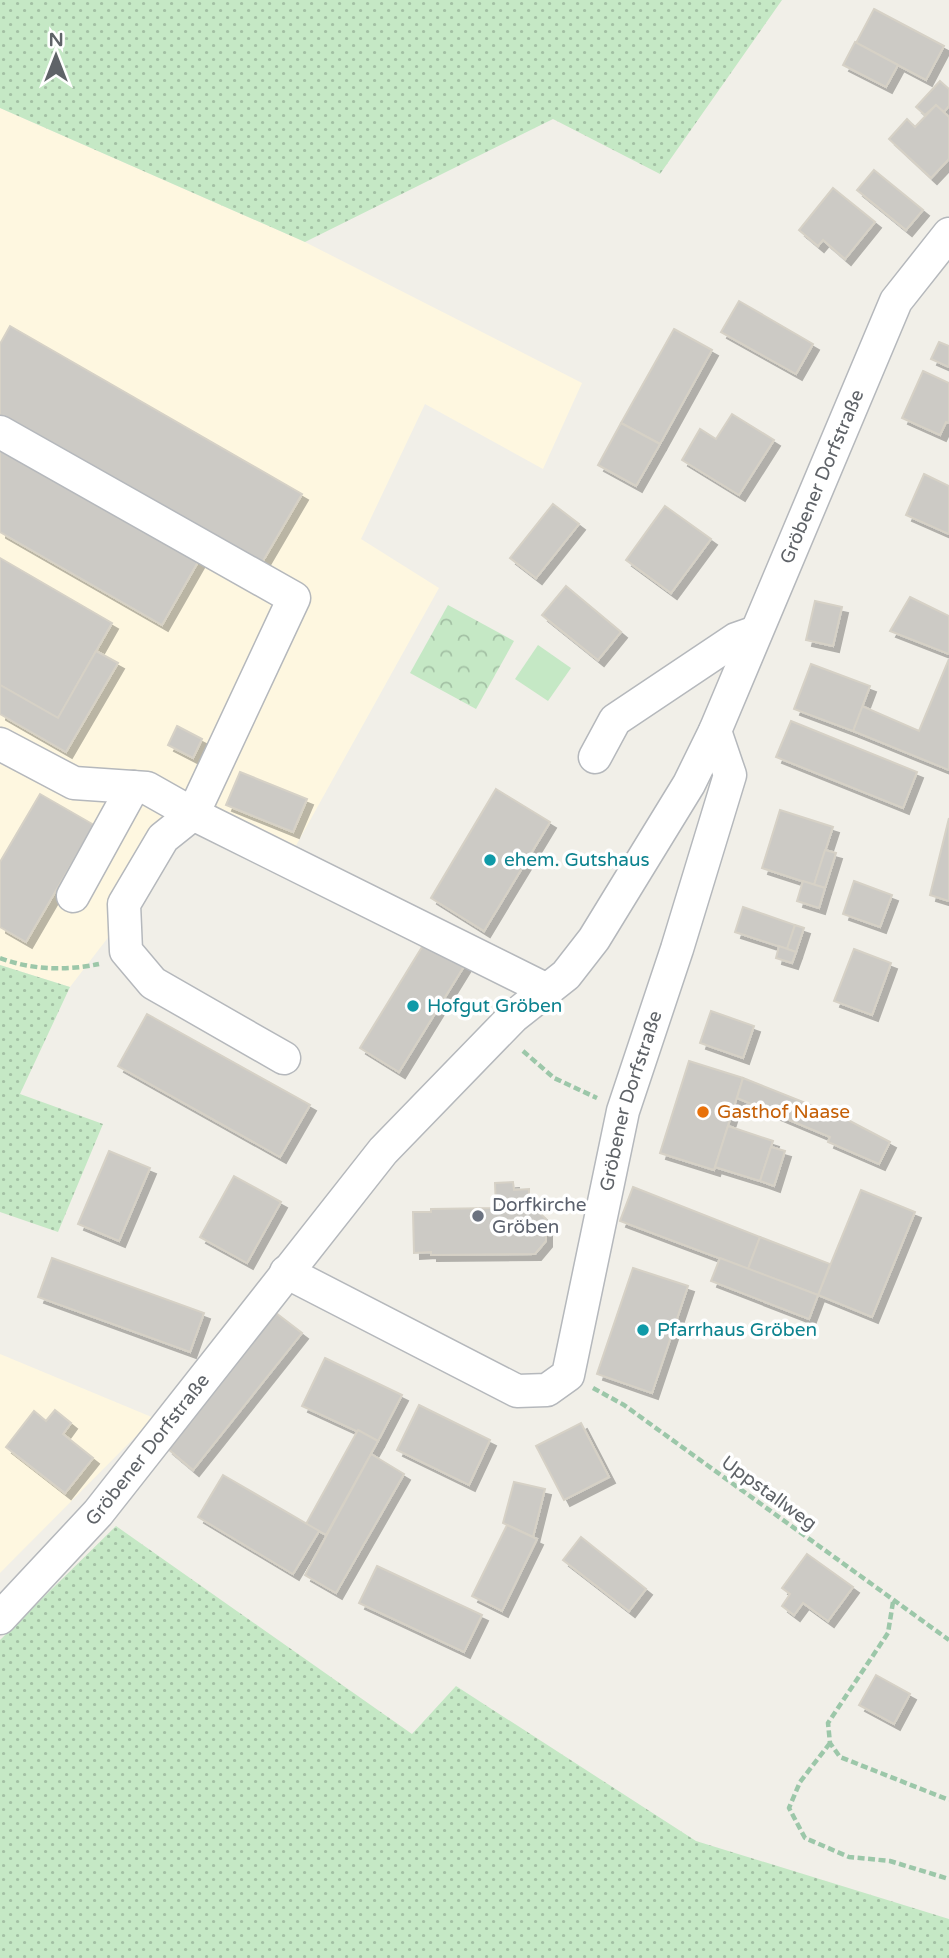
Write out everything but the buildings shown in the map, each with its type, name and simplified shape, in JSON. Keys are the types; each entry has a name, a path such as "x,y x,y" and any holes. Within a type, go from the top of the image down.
{"street":[{"name":"Gröbener Dorfstraße","path":"0,1618 98,1513 383,1150 513,1017 566,975 594,939 689,784 715,731 896,301 949,234"},
{"path":"0,432 294,598 193,814 163,838 124,904 126,951 153,983 284,1058"},
{"path":"595,757 615,720 736,639 756,632"},
{"name":"Gröbener Dorfstraße","path":"568,1375 623,1111 677,949 730,775 715,731"},
{"path":"0,744 74,783 147,788 193,814 547,990"},
{"path":"72,896 133,787"},
{"path":"286,1272 517,1391 547,1390 568,1375"}],"path":[{"path":"0,958 23,966 65,969 97,964 126,951"},
{"path":"513,1017 521,1049 554,1078 623,1111"},
{"name":"Uppstallweg","path":"568,1375 624,1405 949,1640"},
{"path":"893,1602 888,1633 828,1723 830,1743 840,1757 949,1800"},
{"path":"830,1743 800,1782 789,1808 805,1838 849,1857 890,1861 949,1878"}],"shaded area":[{"path":"0,108 305,242 582,383 543,469 425,404 361,539 439,588 293,851 206,810 70,987 0,965"},
{"path":"0,1354 154,1418 0,1573"}],"green space":[{"path":"0,0 782,0 660,174 553,119 305,242 0,108"},
{"path":"448,605 514,641 476,709 410,673"},
{"path":"538,645 571,668 548,701 515,679"},
{"path":"0,965 70,987 20,1094 103,1124 58,1232 0,1212"},
{"path":"116,1526 412,1734 456,1686 696,1841 949,1919 949,1958 0,1958 0,1640"}],"place":[{"name":"ehem. Gutshaus","path":"490,860"},
{"name":"Hofgut Gröben","path":"413,1006"},
{"name":"Gasthof Naase","path":"703,1112"},
{"name":"Dorfkirche Gröben","path":"478,1216"},
{"name":"Pfarrhaus Gröben","path":"643,1330"}]}
